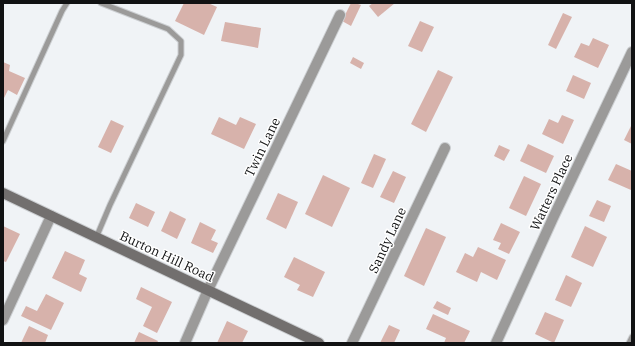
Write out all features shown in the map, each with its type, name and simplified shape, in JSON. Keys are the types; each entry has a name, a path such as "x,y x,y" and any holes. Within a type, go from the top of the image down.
{"street":[{"name":"Twin Lane","path":"185,343 208,290 340,15"},
{"name":"Watters Place","path":"496,343 556,211 632,52"},
{"name":"Sandy Lane","path":"352,343 445,148"},
{"name":"Burton Hill Road","path":"3,193 319,343"},
{"path":"3,320 51,216"}],"lane":[{"path":"3,141 67,3"},
{"path":"96,238 110,205 181,55 181,41 168,29 101,3"},
{"path":"629,343 632,337"}],"building":[{"path":"184,3 208,3 217,7 204,35 175,21"},
{"path":"351,3 361,5 351,26 342,21"},
{"path":"373,3 395,3 378,17 369,6"},
{"path":"563,13 572,17 556,49 548,45"},
{"path":"420,21 434,27 422,52 408,46"},
{"path":"225,22 261,28 258,48 221,41"},
{"path":"593,38 609,45 598,68 574,57 581,43 589,46"},
{"path":"353,57 364,63 361,69 350,63"},
{"path":"3,62 10,65 9,71 25,78 17,95 8,90 3,100"},
{"path":"438,70 453,77 426,132 411,124"},
{"path":"573,75 591,83 584,99 566,91"},
{"path":"562,115 574,120 563,144 542,134 549,119 558,123"},
{"path":"219,117 236,125 240,117 256,124 244,149 211,134"},
{"path":"111,120 124,126 111,153 98,147"},
{"path":"632,124 632,144 624,140"},
{"path":"528,144 554,156 546,173 520,161"},
{"path":"499,145 510,150 504,161 494,156"},
{"path":"374,154 386,159 373,188 361,183"},
{"path":"616,164 632,171 631,190 608,180"},
{"path":"393,171 406,177 394,203 380,197"},
{"path":"323,175 350,188 332,227 305,214"},
{"path":"524,176 541,184 526,216 509,208"},
{"path":"278,193 298,202 286,229 266,219"},
{"path":"597,200 611,206 604,222 589,216"},
{"path":"136,203 155,212 148,227 129,218"},
{"path":"170,211 186,219 177,239 161,231"},
{"path":"200,222 216,230 211,240 218,243 213,253 191,243"},
{"path":"501,223 520,232 509,254 498,249 501,243 493,240"},
{"path":"3,226 20,234 6,262 3,261"},
{"path":"585,226 607,237 593,267 571,257"},
{"path":"426,228 446,237 424,286 404,276"},
{"path":"478,247 506,260 497,280 481,272 477,282 456,272 465,253 473,257"},
{"path":"65,251 85,260 79,274 87,278 81,292 52,278"},
{"path":"294,257 325,272 313,297 297,290 300,285 284,277"},
{"path":"566,275 582,283 571,307 555,300"},
{"path":"141,287 172,302 157,333 143,326 152,307 136,299"},
{"path":"46,294 64,303 51,330 21,316 26,306 37,311"},
{"path":"437,301 451,308 448,315 433,308"},
{"path":"545,312 564,320 554,343 535,334"},
{"path":"433,314 470,331 464,343 444,343 446,338 426,329"},
{"path":"227,321 248,331 242,343 217,343"},
{"path":"389,325 400,330 394,343 380,343"},
{"path":"29,326 48,335 45,343 21,343"},
{"path":"139,332 158,341 157,343 134,343"}]}
